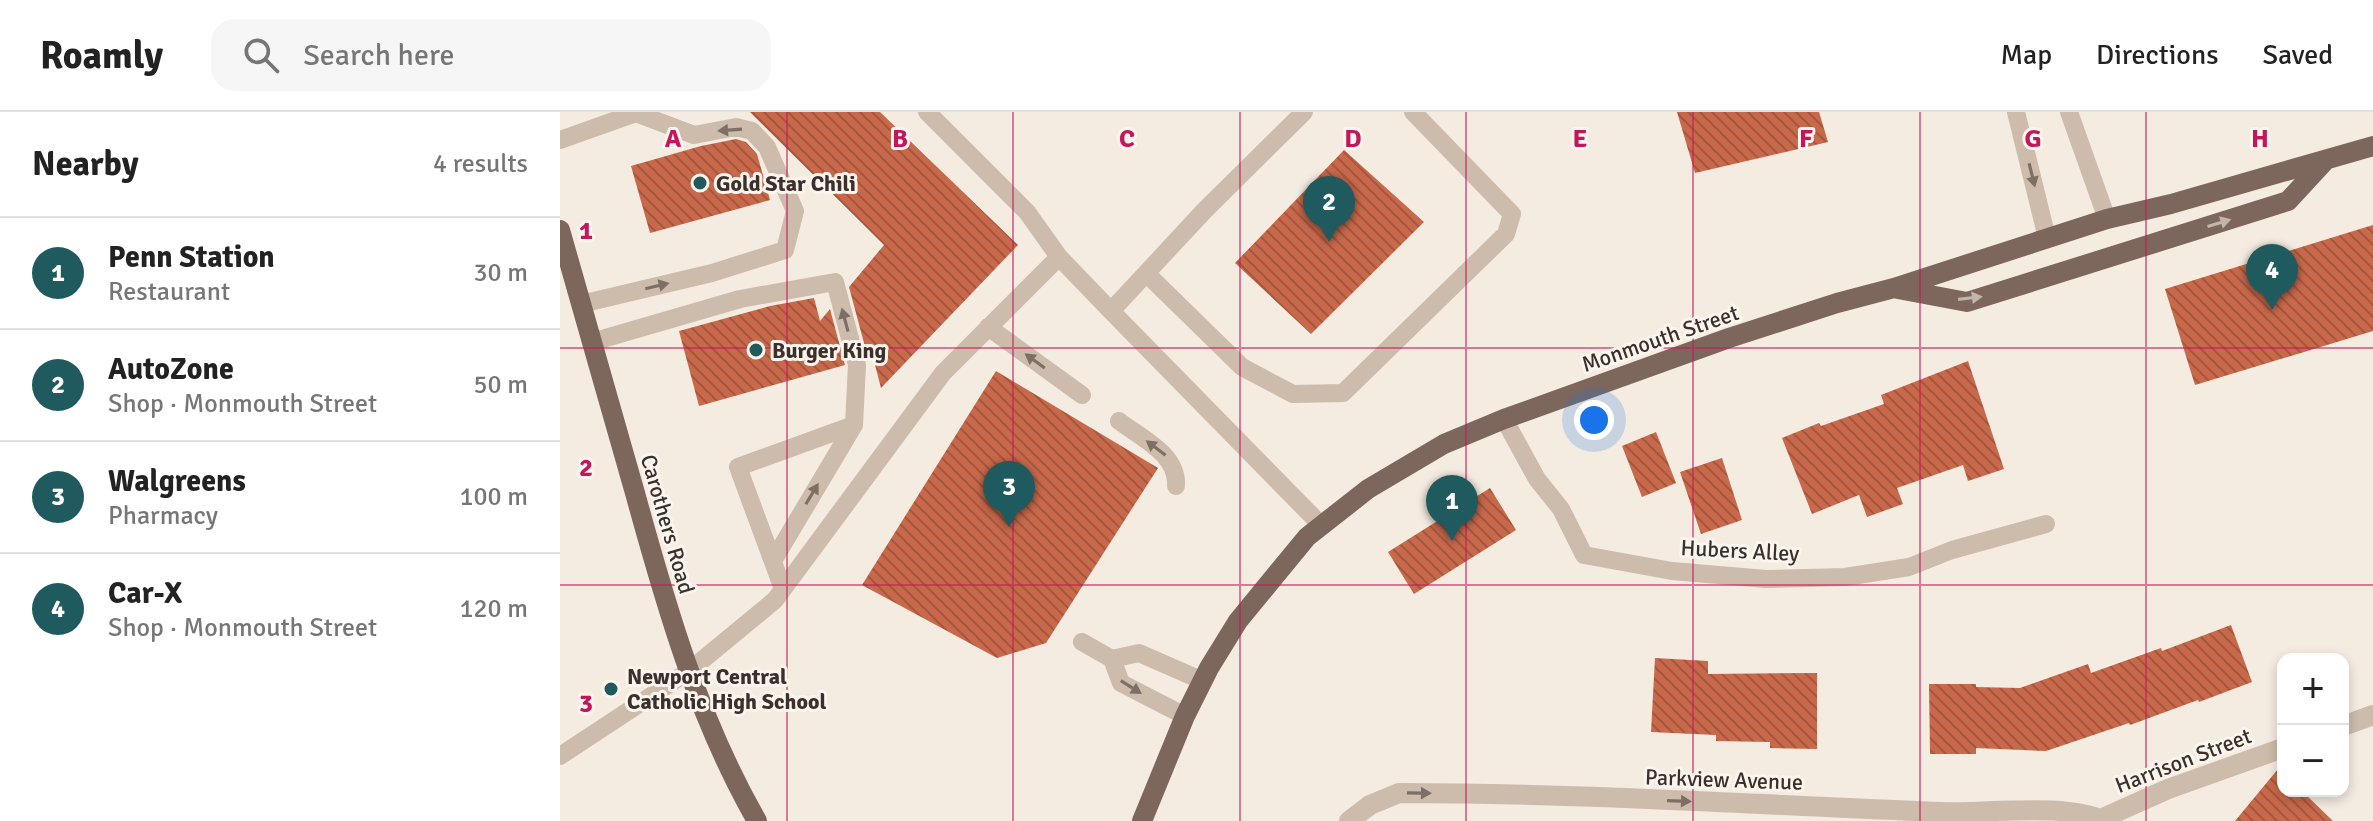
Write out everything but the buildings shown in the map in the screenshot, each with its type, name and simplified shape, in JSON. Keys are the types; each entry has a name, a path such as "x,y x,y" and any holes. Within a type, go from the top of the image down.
{"main road":[{"name":"Monmouth Street","path":"1142,821 1185,716 1238,621 1307,537 1368,489 1444,444 1504,419 1729,338 1837,303 1894,288 2107,219 2373,146"},
{"path":"1894,288 1967,302 2288,201 2326,161"},
{"name":"Carothers Road","path":"560,230 669,616 733,779 757,821"}],"street":[{"path":"2346,725 2373,715"},
{"name":"Harrison Street","path":"2102,820 2168,789 2277,750"},
{"name":"Parkview Avenue","path":"1349,821 1370,805 1399,793 1946,812 2065,812 2102,820"}],"lane":[{"path":"560,140 636,112 694,135 736,127 752,131 767,147 795,211 785,250 712,273 581,304"},
{"path":"927,112 1027,212 1059,257 1321,525"},
{"path":"1148,275 1242,367 1293,394 1343,393 1506,234 1512,214 1413,112"},
{"path":"2016,112 2047,238"},
{"path":"2069,112 2107,219"},
{"path":"1111,311 1299,113"},
{"path":"560,756 689,671 775,600 943,373 1059,257"},
{"path":"592,342 740,299 835,282 857,365 854,425 773,561"},
{"path":"988,327 1082,395"},
{"name":"Hubers Alley","path":"1504,419 1537,479 1561,509 1584,555 1672,571 1766,579 1845,577 1909,567 1952,550 2046,524"},
{"path":"1119,421 1170,459 1177,475 1176,486"},
{"path":"783,589 738,467 854,425"},
{"path":"1082,642 1112,659 1121,683 1185,716"},
{"path":"1112,659 1139,653 1203,681"}],"place":[{"name":"Gold Star Chili","path":"700,183"},
{"name":"AutoZone","path":"1329,242"},
{"name":"Car-X","path":"2272,310"},
{"name":"Burger King","path":"756,350"},
{"name":"Walgreens","path":"1009,527"},
{"name":"Penn Station","path":"1452,541"},
{"name":"Newport Central Catholic High School","path":"611,689"}]}
